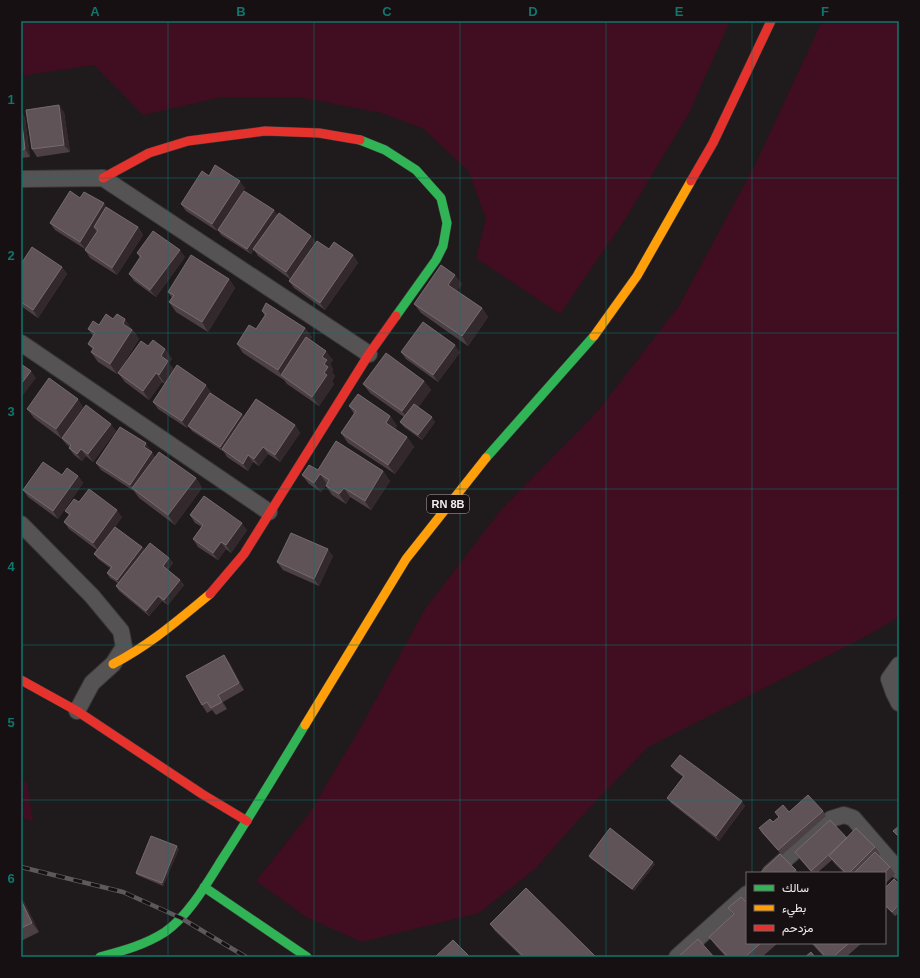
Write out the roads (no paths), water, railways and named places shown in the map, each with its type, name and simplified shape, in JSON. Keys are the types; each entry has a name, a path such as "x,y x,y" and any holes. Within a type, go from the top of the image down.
{"main road":[{"name":"RN 8B","path":"100,957 145,943 165,932 181,918 204,887 247,821 406,559 474,472 592,339 637,276 713,143 771,21"},
{"path":"103,178 149,153 188,141 265,131 319,133 356,139 385,150 416,170 441,198 447,223 443,246 436,260 369,354 244,554 214,591 158,637 136,652 113,664"},
{"path":"21,680 77,711 202,794 247,821"},
{"path":"204,887 307,957"}],"street":[{"path":"21,179 103,178 369,354"},
{"path":"21,343 269,512"},
{"path":"21,524 92,596 121,631 124,646 113,664 92,683 77,711"},
{"path":"899,665 890,678 894,693 899,703"},
{"path":"771,872 831,819 844,815 854,818 899,870"},
{"path":"677,957 746,895"}],"railway":[{"path":"21,867 123,892 181,918 246,957"}]}
